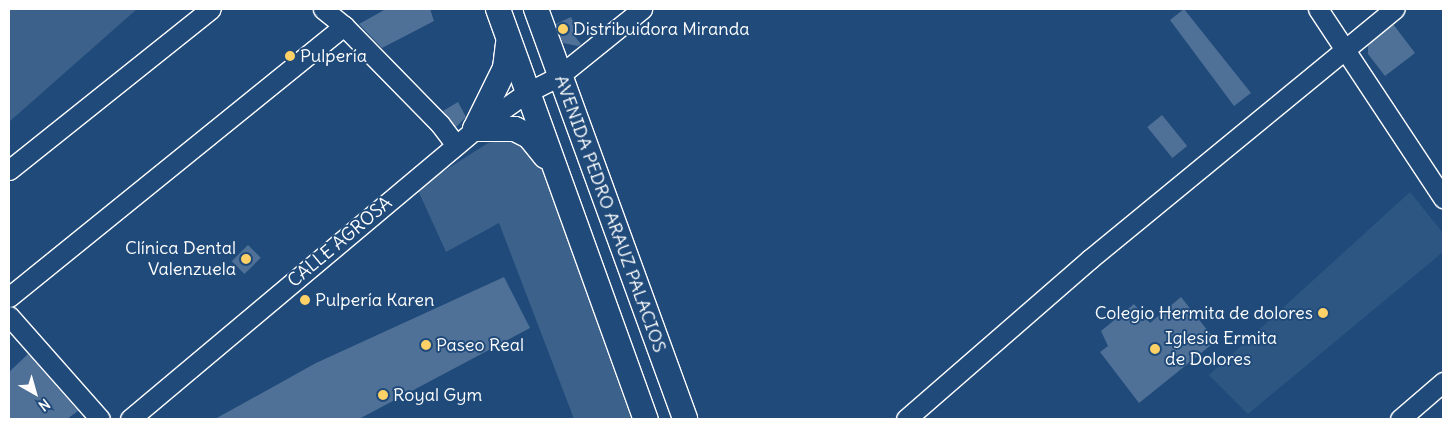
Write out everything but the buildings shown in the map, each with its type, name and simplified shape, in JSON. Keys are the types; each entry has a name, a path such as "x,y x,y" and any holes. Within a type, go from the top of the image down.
{"street":[{"path":"9,170 211,9"},
{"path":"324,9 344,26 440,124 456,145"},
{"name":"AVENIDA PEDRO ARAUZ PALACIOS","path":"498,9 526,93 646,419"},
{"name":"AVENIDA PEDRO ARAUZ PALACIOS","path":"536,9 685,419"},
{"name":"CALLE AGROSA","path":"130,419 475,129 526,93 559,76 642,9"},
{"path":"1318,9 1443,198"},
{"path":"906,419 1090,259 1394,9"},
{"path":"9,297 344,26"},
{"path":"508,39 505,68 475,129 515,129 529,136 554,168"},
{"path":"9,316 100,419"},
{"path":"1400,419 1443,382"}],"shaded area":[{"path":"9,9 137,9 9,122"},
{"path":"509,139 527,146 542,167 631,419 574,419 499,223 446,252 417,188 488,143"},
{"name":"Colegio Hermita de dolores","path":"1410,192 1443,233 1443,252 1248,414 1209,375"}],"place":[{"name":"Distribuidora Miranda","path":"563,29"},
{"name":"Pulpería","path":"290,56"},
{"name":"Clínica Dental Valenzuela","path":"246,259"},
{"name":"Pulpería Karen","path":"305,300"},
{"name":"Colegio Hermita de dolores","path":"1323,313"},
{"name":"Paseo Real","path":"426,345"},
{"name":"Iglesia Ermita de Dolores","path":"1155,349"},
{"name":"Royal Gym","path":"383,395"}]}
